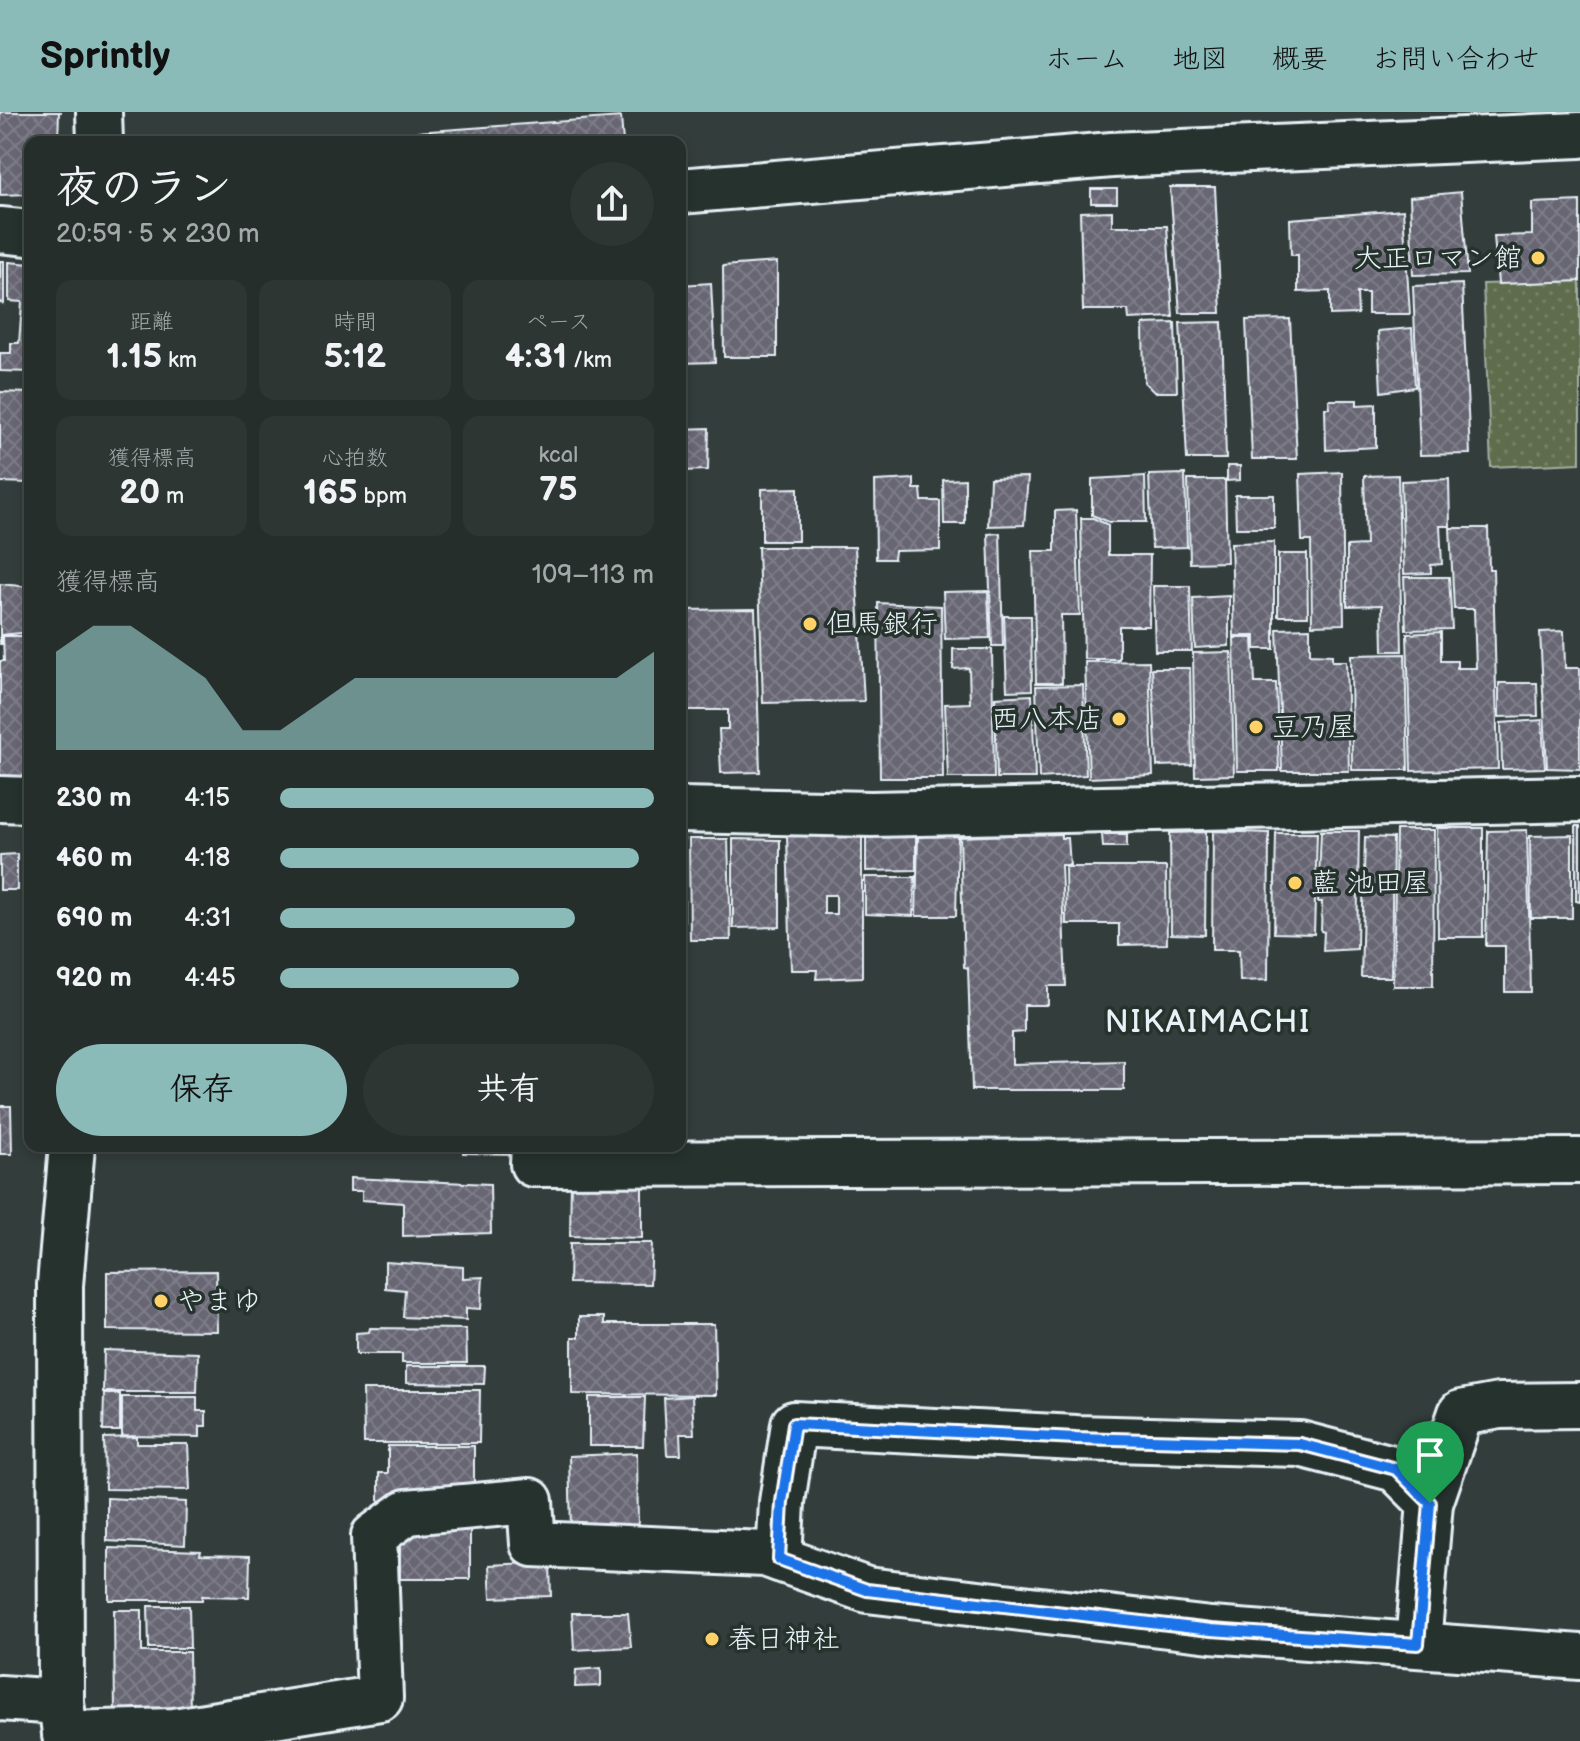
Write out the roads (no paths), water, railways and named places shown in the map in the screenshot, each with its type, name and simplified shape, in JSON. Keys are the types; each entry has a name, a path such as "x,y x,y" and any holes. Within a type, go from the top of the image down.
{"street":[{"path":"99,112 100,136"},
{"path":"686,190 1112,155 1580,135"},
{"path":"0,230 24,232"},
{"path":"0,799 24,800"},
{"path":"686,810 871,814 1580,799"},
{"path":"64,1726 60,1285 71,1152"},
{"path":"534,1152 533,1164 1580,1161"},
{"path":"1418,1644 1430,1503 1461,1413 1499,1406 1580,1405"},
{"path":"779,1559 782,1502 794,1424 1076,1438 1300,1444 1396,1469 1430,1503"},
{"path":"0,1698 64,1726 174,1731 380,1698 374,1536 407,1512 530,1501 533,1544 765,1554 867,1590 1211,1630 1580,1657"}],"place":[{"name":"大正ロマン館","path":"1538,258"},
{"name":"但馬銀行","path":"810,624"},
{"name":"西八本店","path":"1119,719"},
{"name":"豆乃屋","path":"1256,727"},
{"name":"藍 池田屋","path":"1295,883"},
{"name":"やまゆ","path":"161,1301"},
{"name":"春日神社","path":"712,1639"}],"district":[{"name":"NIKAIMACHI","path":"1208,1022"}]}
